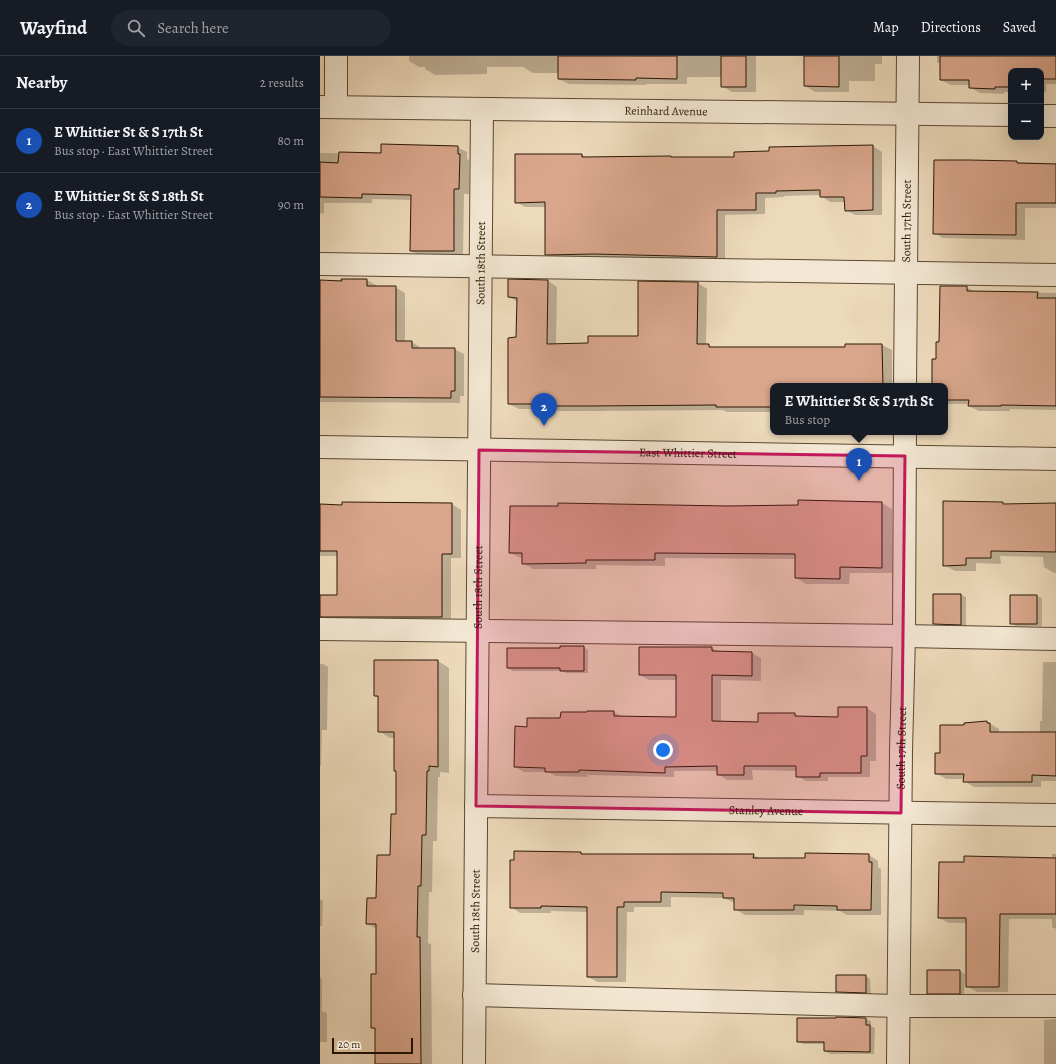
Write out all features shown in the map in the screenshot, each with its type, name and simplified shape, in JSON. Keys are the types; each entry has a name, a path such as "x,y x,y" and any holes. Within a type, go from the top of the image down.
{"street":[{"path":"328,107 336,56"},
{"name":"South 17th Street","path":"905,383 908,56"},
{"name":"Reinhard Avenue","path":"328,107 482,110 1008,115"},
{"name":"South 18th Street","path":"474,1064 482,110"},
{"path":"1044,116 1056,116"},
{"path":"320,264 1056,275"},
{"name":"South 17th Street","path":"898,1064 900,1006 901,751 904,636 905,435"},
{"name":"East Whittier Street","path":"320,447 1056,459"},
{"path":"320,630 1056,639"},
{"name":"Stanley Avenue","path":"476,806 1056,815"},
{"path":"474,995 900,1006 1056,1006"}],"highlighted area":[{"path":"479,450 905,456 901,813 476,806"}],"building":[{"path":"558,56 677,56 677,79 558,79"},
{"path":"721,56 746,56 746,87 721,87"},
{"path":"804,56 839,56 839,87 804,86"},
{"path":"940,56 1056,56 1056,79 1044,79 1044,68 1008,68 1008,87 995,87 995,89 969,88 969,80 940,80"},
{"path":"381,144 458,146 458,154 460,154 459,189 454,189 454,251 410,251 411,195 362,194 362,198 320,197 320,162 338,163 339,152 381,153"},
{"path":"873,145 873,210 845,211 844,197 820,197 820,190 756,193 756,210 717,210 717,257 594,254 545,255 545,202 515,203 515,154 582,154 582,157 734,157 734,152 769,151 769,147"},
{"path":"934,160 1017,161 1017,163 1056,164 1056,203 1016,203 1016,235 933,234"},
{"path":"341,279 367,279 367,286 396,286 396,341 412,341 412,348 455,348 455,391 451,391 451,398 320,397 320,280 342,281"},
{"path":"508,279 548,280 547,344 588,343 588,336 638,336 638,281 698,282 697,344 709,344 709,347 845,347 845,344 882,344 883,383 770,383 770,407 716,407 716,405 548,406 548,404 508,404 508,338 516,337 517,298 508,297"},
{"path":"940,286 967,286 967,291 1038,292 1037,298 1056,298 1056,406 968,406 969,400 948,400 948,383 932,383 932,359 936,359 936,342 939,342"},
{"path":"798,500 882,502 882,568 840,567 840,579 795,578 795,554 655,553 655,560 586,560 586,563 522,564 522,553 509,553 510,506 558,506 558,503 727,506 798,505"},
{"path":"943,501 1003,502 1003,504 1056,503 1056,552 991,551 991,558 966,558 966,565 943,566"},
{"path":"342,502 452,503 452,554 442,554 442,617 320,617 320,595 337,595 337,551 320,551 320,504 342,505"},
{"path":"933,594 961,594 961,625 933,624"},
{"path":"1010,595 1037,595 1037,624 1010,624"},
{"path":"560,646 584,646 584,671 560,671 560,668 507,668 507,648 560,648"},
{"path":"639,647 712,647 712,651 752,652 752,676 712,675 712,721 758,722 758,713 795,713 795,716 838,717 838,707 867,707 867,756 861,756 861,773 820,773 820,777 796,777 796,766 744,766 744,775 717,775 717,766 665,767 665,773 579,770 579,772 545,772 545,768 514,767 515,726 527,727 527,718 560,718 561,712 587,711 614,711 614,716 676,717 676,675 639,675"},
{"path":"374,660 438,660 438,767 429,766 429,771 427,771 426,835 422,835 421,886 418,886 417,937 420,937 421,1064 375,1064 375,1028 371,1028 371,974 376,974 376,924 366,924 367,898 376,898 377,855 390,855 391,814 396,814 396,771 394,771 394,732 378,732 378,696 374,696"},
{"path":"987,721 987,723 990,723 990,732 1056,732 1056,776 1032,775 1032,782 963,782 964,774 935,774 935,753 940,753 940,725 964,725 964,723"},
{"path":"514,851 581,852 581,854 754,854 753,858 805,858 805,853 869,854 869,862 872,862 871,910 837,910 837,906 794,905 794,910 734,910 734,898 723,898 723,893 661,892 661,902 624,902 624,907 617,907 617,977 587,977 587,907 541,906 541,908 510,908 510,860 514,860"},
{"path":"964,856 1056,858 1056,914 1000,914 999,987 966,987 966,918 938,918 939,862 964,862"},
{"path":"927,970 960,970 960,994 927,994"},
{"path":"836,975 866,975 866,993 836,992"},
{"path":"797,1018 866,1018 866,1025 870,1025 870,1052 824,1051 824,1042 797,1042"}],"place":[{"name":"E Whittier St & S 18th St","path":"544,426"},
{"name":"E Whittier St & S 17th St","path":"859,481"}]}
